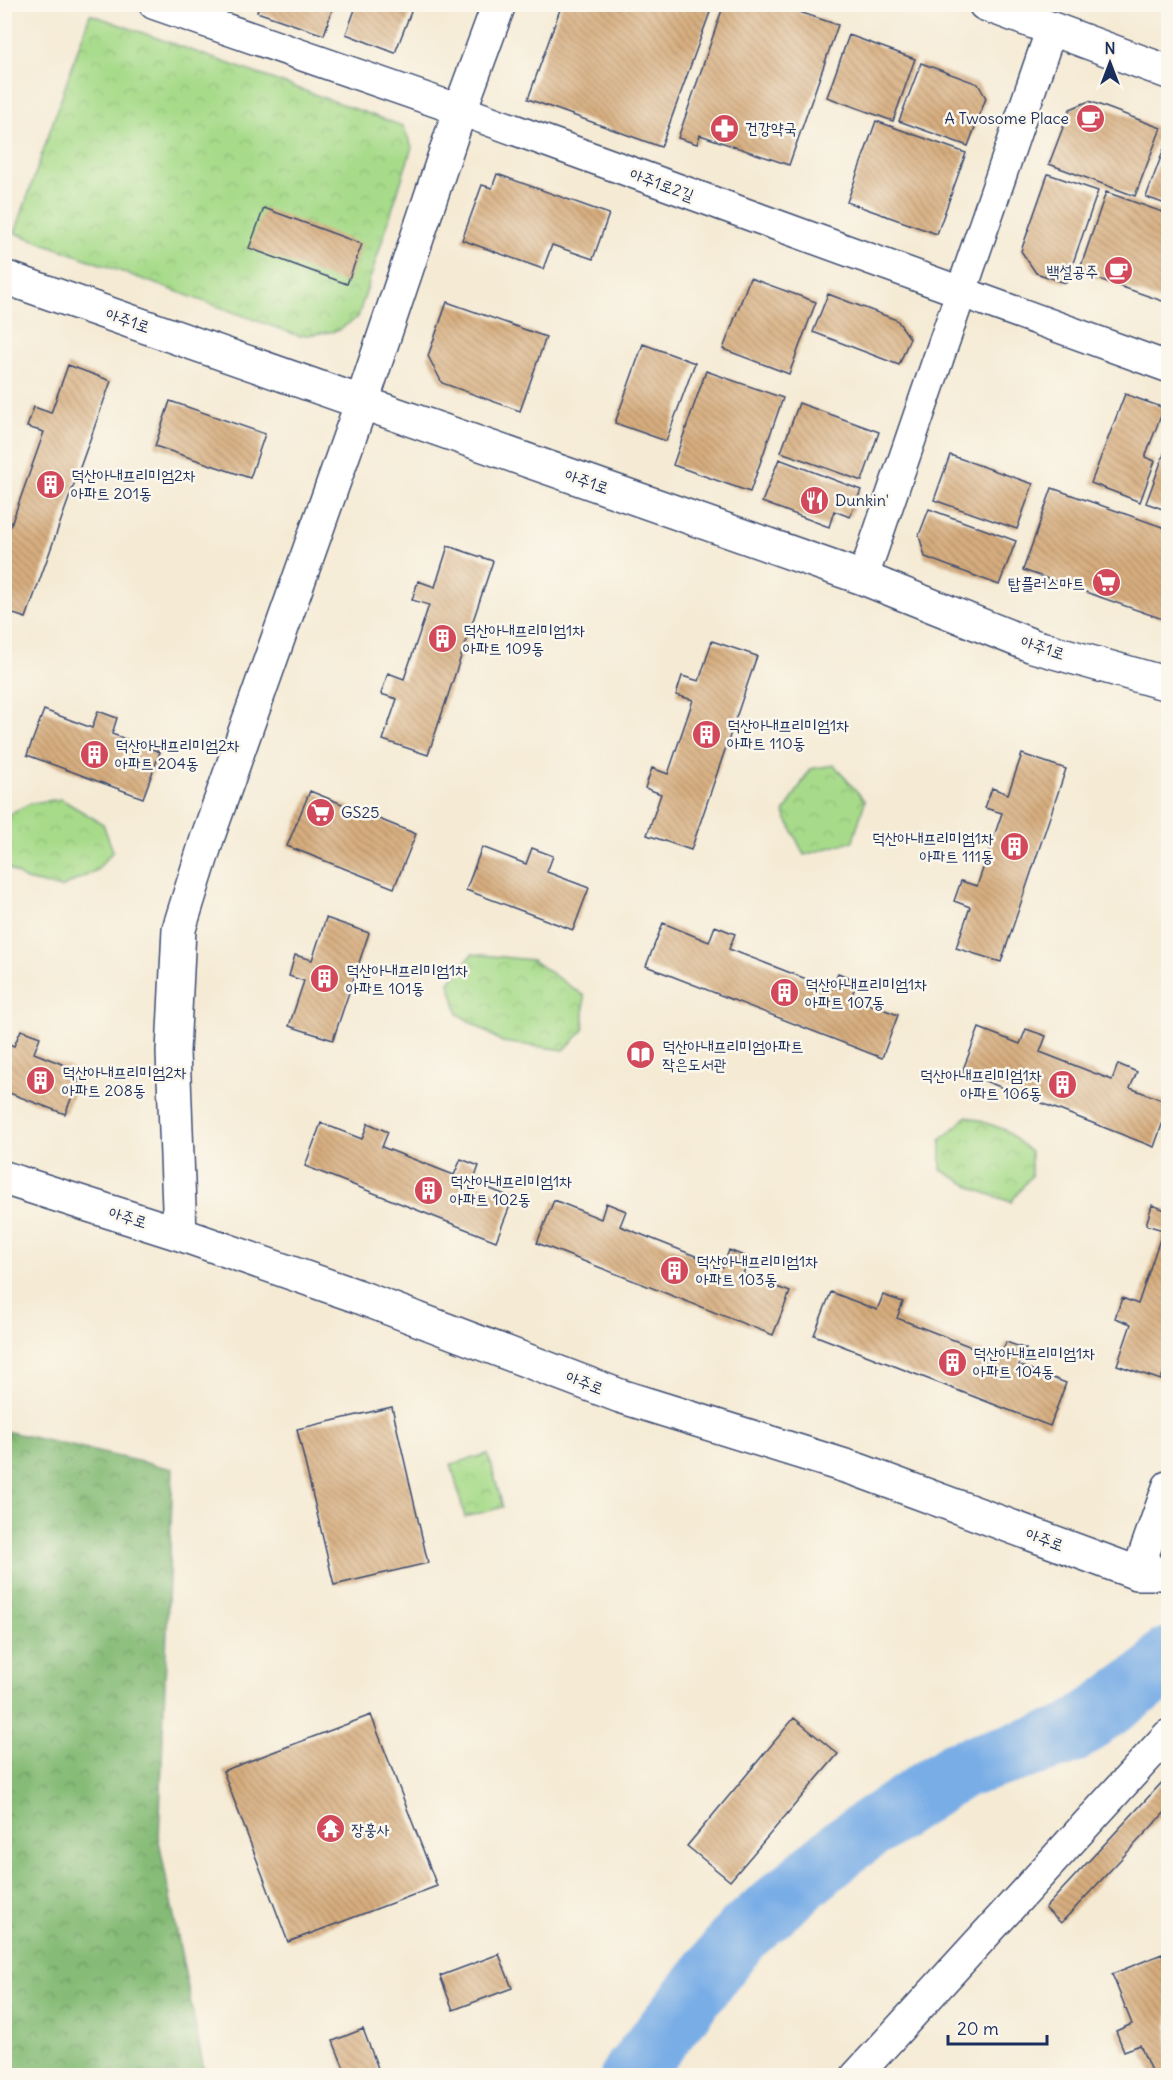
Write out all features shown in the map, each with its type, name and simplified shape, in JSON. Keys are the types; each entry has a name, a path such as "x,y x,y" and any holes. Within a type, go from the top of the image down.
{"street":[{"name":"아주1로2길","path":"154,4 460,110 1168,367"},
{"path":"180,1234 173,1052 179,929 208,836 362,402 460,110 499,4"},
{"path":"985,4 1168,72"},
{"path":"864,578 1052,30"},
{"name":"아주1로","path":"4,277 864,578 1033,646 1168,684"},
{"name":"아주로","path":"4,1178 180,1234 357,1296 620,1395 858,1470 1153,1574"},
{"path":"1153,1574 1168,1486"},
{"path":"856,2076 1168,1735"}],"green space":[{"path":"90,14 403,126 412,147 358,317 337,331 299,336 15,233"},
{"path":"834,765 865,801 853,841 804,855 784,813 810,769"},
{"path":"61,799 103,824 113,851 97,870 61,888 26,880 4,865 7,815 31,803"},
{"path":"472,954 532,960 584,996 584,1030 564,1050 502,1042 458,1014 449,982"},
{"path":"967,1116 1005,1130 1031,1152 1031,1176 1011,1202 977,1190 941,1170 941,1140"},
{"path":"5,1431 173,1469 159,1841 205,2075 5,2075"},
{"path":"488,1454 503,1507 465,1517 451,1464"}],"building":[{"path":"260,4 334,4 324,35 257,12"},
{"path":"357,4 414,4 395,53 346,34"},
{"path":"562,4 713,4 661,147 528,99"},
{"path":"724,4 776,4 838,25 789,165 700,135 697,144 678,138"},
{"path":"849,35 915,59 893,121 827,97"},
{"path":"921,63 978,84 986,98 968,146 899,121"},
{"path":"1089,101 1161,128 1135,196 1049,164 1070,109"},
{"path":"876,121 966,153 937,234 847,202"},
{"path":"1168,138 1168,205 1146,197"},
{"path":"497,174 609,214 593,259 552,245 543,269 462,240 482,185 492,188"},
{"path":"1048,174 1098,191 1066,283 1036,273 1021,251"},
{"path":"1106,192 1168,214 1168,303 1079,272"},
{"path":"264,208 362,244 347,284 249,248"},
{"path":"750,278 816,302 789,374 723,349"},
{"path":"828,294 897,320 910,338 899,365 813,332"},
{"path":"447,302 546,337 520,411 442,383 428,356"},
{"path":"643,344 695,363 666,441 615,423"},
{"name":"덕산아내프리미엄2차 아파트 201동","path":"68,365 111,381 26,618 4,611 4,535 7,536 44,432 27,427 34,407 51,413"},
{"path":"706,371 783,398 750,492 673,465"},
{"path":"1125,394 1164,408 1145,457 1155,461 1140,502 1091,483"},
{"path":"170,401 265,434 250,478 155,446"},
{"path":"799,403 879,432 862,481 781,452"},
{"path":"1168,443 1168,511 1146,503"},
{"path":"950,455 1033,484 1017,529 934,500"},
{"path":"779,459 861,490 850,517 834,511 829,527 762,502"},
{"path":"1052,488 1168,529 1168,621 1023,570"},
{"path":"929,509 1016,541 999,585 925,557 919,535"},
{"name":"덕산아내프리미엄1차 아파트 109동","path":"448,546 493,561 428,755 383,740 397,699 381,694 388,673 404,679 429,605 412,600 418,581 435,587"},
{"name":"덕산아내프리미엄1차 아파트 110동","path":"712,641 757,656 691,850 647,835 661,794 645,788 652,768 668,774 693,700 676,695 682,676 699,681"},
{"name":"덕산아내프리미엄2차 아파트 204동","path":"44,710 92,728 98,711 117,718 112,734 160,752 143,798 27,755"},
{"name":"덕산아내프리미엄1차 아파트 111동","path":"1022,754 1066,769 1001,962 956,948 970,907 954,901 961,881 977,886 1002,813 985,808 992,788 1008,794"},
{"path":"310,791 416,834 394,888 287,846"},
{"path":"482,847 526,864 532,848 553,856 547,872 589,888 573,930 466,890"},
{"name":"덕산아내프리미엄1차 아파트 101동","path":"326,918 369,933 333,1040 289,1026 304,981 289,976 295,955 312,960"},
{"name":"덕산아내프리미엄1차 아파트 107동","path":"663,923 709,942 715,926 735,934 729,949 832,989 838,973 858,981 851,997 898,1015 882,1058 646,966"},
{"name":"덕산아내프리미엄1차 아파트 106동","path":"979,1028 1020,1044 1026,1029 1046,1036 1040,1052 1112,1080 1118,1064 1137,1072 1130,1088 1168,1102 1154,1147 962,1072"},
{"name":"덕산아내프리미엄2차 아파트 208동","path":"21,1030 40,1037 34,1053 82,1072 65,1114 4,1091 4,1042 14,1046"},
{"name":"덕산아내프리미엄1차 아파트 102동","path":"321,1123 362,1139 368,1123 388,1132 382,1147 454,1175 461,1159 479,1166 473,1182 513,1198 496,1241 305,1166"},
{"name":"덕산아내프리미엄1차 아파트 103동","path":"554,1200 601,1219 606,1203 626,1211 620,1226 723,1267 729,1250 749,1258 743,1274 790,1292 773,1335 537,1243"},
{"path":"1152,1205 1168,1211 1168,1358 1161,1380 1117,1365 1131,1324 1115,1318 1122,1298 1138,1304 1163,1230 1146,1225"},
{"name":"덕산아내프리미엄1차 아파트 104동","path":"831,1292 877,1310 883,1295 903,1302 897,1318 1000,1358 1006,1342 1026,1349 1019,1365 1066,1383 1050,1426 814,1335"},
{"path":"392,1407 428,1563 334,1585 297,1429"},
{"name":"장훙사","path":"371,1715 437,1886 288,1942 223,1771"},
{"path":"794,1718 838,1754 730,1881 687,1846"},
{"path":"1168,1776 1168,1809 1061,1923 1045,1908"},
{"path":"499,1954 512,1988 453,2010 440,1976"},
{"path":"1162,1954 1168,1970 1168,2076 1153,2076 1140,2045 1124,2051 1116,2031 1132,2024 1112,1974"},
{"path":"363,2029 381,2076 347,2076 333,2041"}],"waterway":[{"path":"630,2076 741,1935 846,1845 958,1770 1068,1736 1163,1668 1168,1657"}],"place":[{"name":"A Twosome Place","path":"1090,118"},
{"name":"건강약국","path":"724,128"},
{"name":"백설공주","path":"1119,271"},
{"name":"덕산아내프리미엄2차 아파트 201동","path":"50,484"},
{"name":"Dunkin'","path":"814,500"},
{"name":"탑플러스마트","path":"1106,583"},
{"name":"덕산아내프리미엄1차 아파트 109동","path":"442,639"},
{"name":"덕산아내프리미엄1차 아파트 110동","path":"706,734"},
{"name":"덕산아내프리미엄2차 아파트 204동","path":"94,754"},
{"name":"GS25","path":"320,812"},
{"name":"덕산아내프리미엄1차 아파트 111동","path":"1015,847"},
{"name":"덕산아내프리미엄1차 아파트 101동","path":"325,979"},
{"name":"덕산아내프리미엄1차 아파트 107동","path":"784,993"},
{"name":"덕산아내프리미엄아파트 작은도서관","path":"641,1055"},
{"name":"덕산아내프리미엄2차 아파트 208동","path":"41,1081"},
{"name":"덕산아내프리미엄1차 아파트 106동","path":"1063,1084"},
{"name":"덕산아내프리미엄1차 아파트 102동","path":"429,1190"},
{"name":"덕산아내프리미엄1차 아파트 103동","path":"675,1270"},
{"name":"덕산아내프리미엄1차 아파트 104동","path":"952,1362"},
{"name":"장훙사","path":"330,1829"}]}
